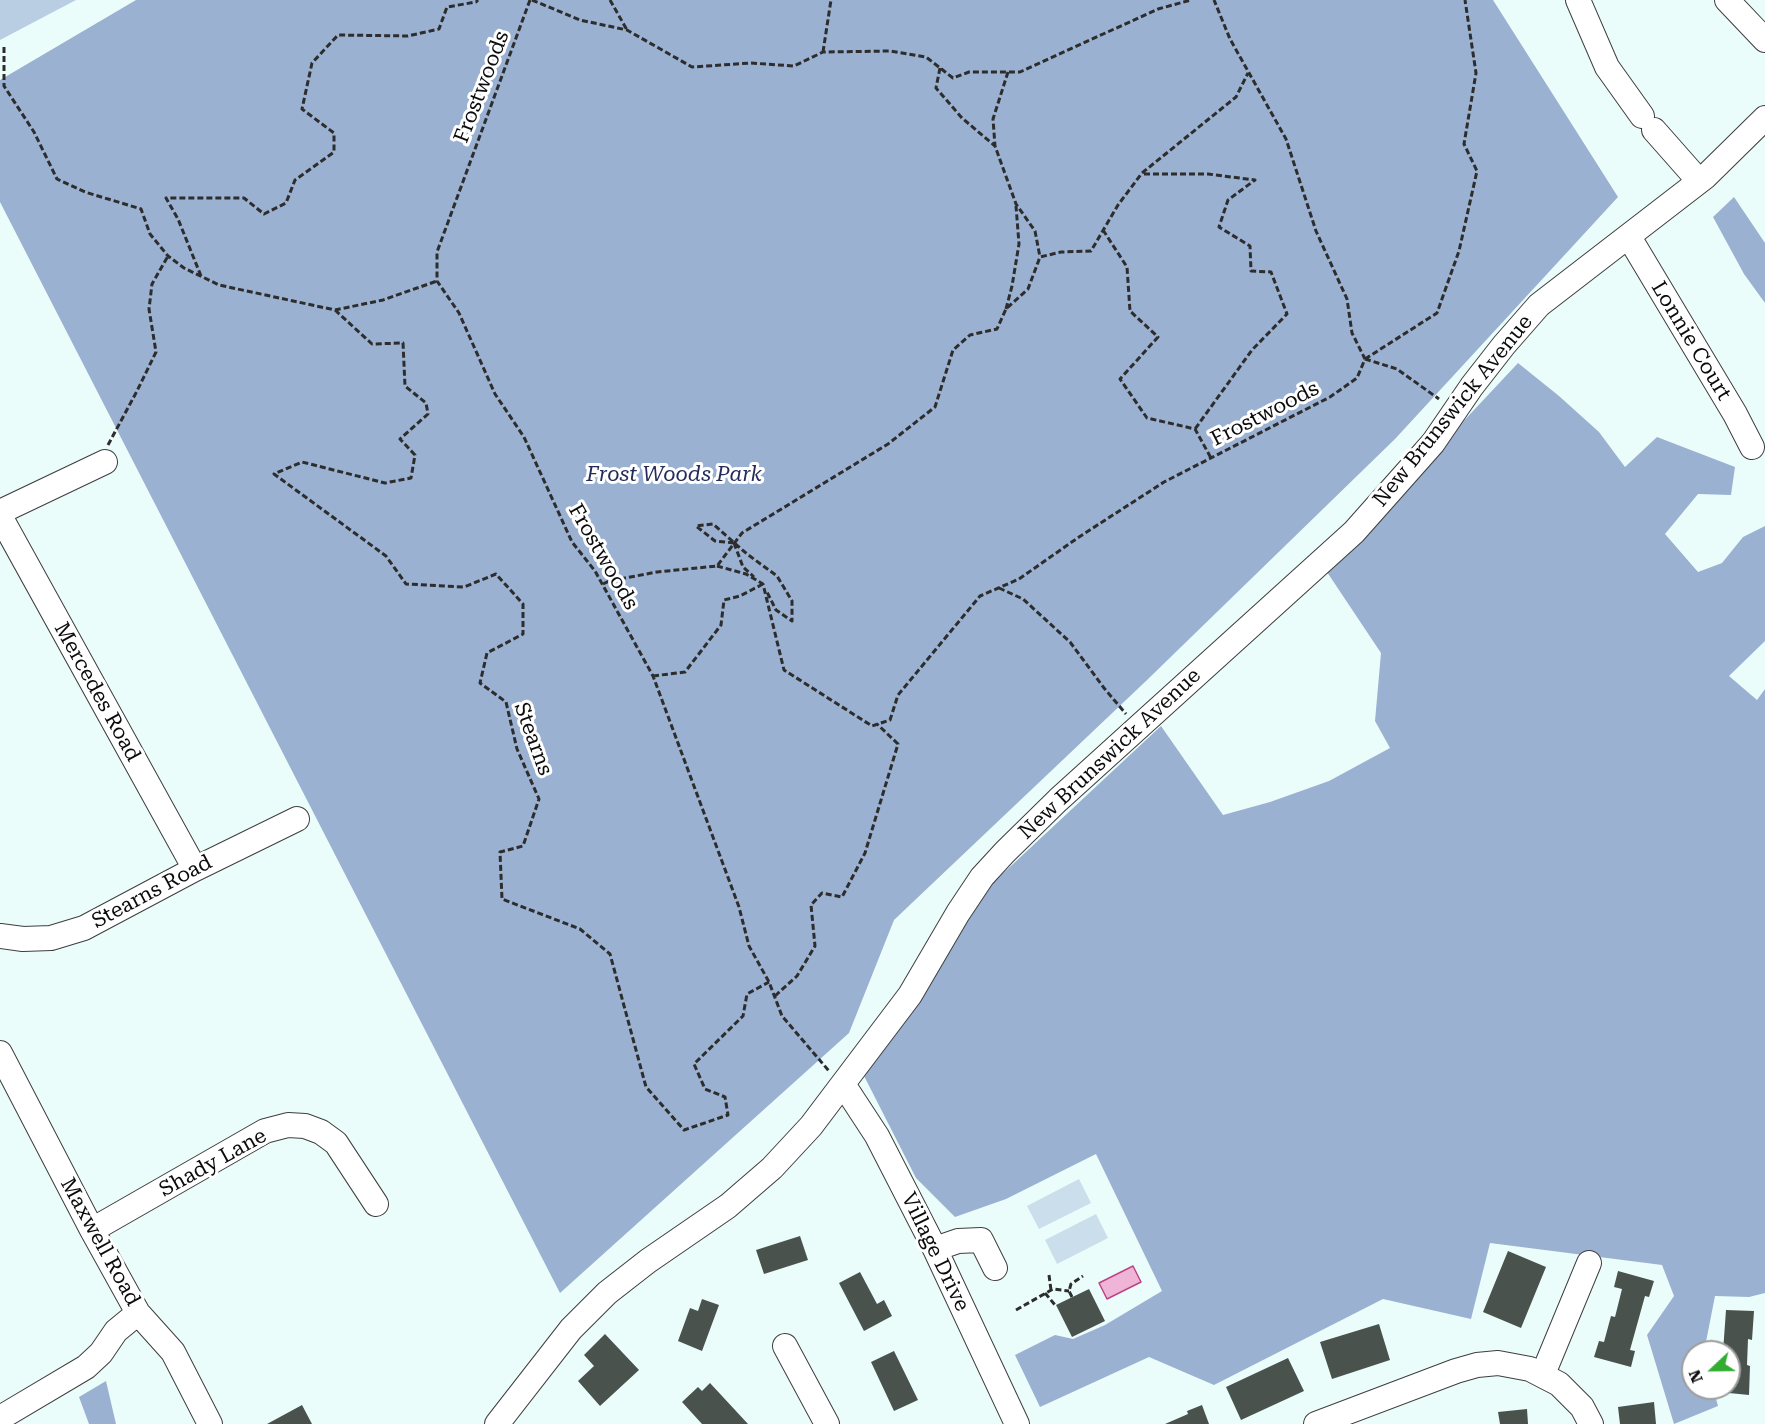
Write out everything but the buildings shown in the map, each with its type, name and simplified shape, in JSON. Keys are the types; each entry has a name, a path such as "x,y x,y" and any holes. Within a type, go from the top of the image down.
{"street":[{"path":"1578,0 1607,67 1648,123 1699,181"},
{"path":"1726,0 1765,40"},
{"name":"New Brunswick Avenue","path":"497,1424 571,1329 600,1300 648,1261 728,1206 772,1168 812,1126 910,994 982,877 1005,852 1058,800 1354,532 1433,443 1504,345 1539,305 1699,181 1765,118"},
{"name":"Lonnie Court","path":"1629,237 1735,414 1752,447"},
{"path":"0,514 105,462"},
{"name":"Mercedes Road","path":"0,514 195,869"},
{"name":"Stearns Road","path":"0,936 23,939 51,938 84,928 195,869 297,819"},
{"name":"Maxwell Road","path":"0,1053 138,1313 173,1352 210,1424"},
{"name":"Village Drive","path":"843,1084 877,1136 935,1250 1017,1424"},
{"name":"Shady Lane","path":"92,1230 265,1131 288,1125 305,1126 321,1132 336,1143 376,1204"},
{"path":"935,1250 958,1241 981,1240 995,1268"},
{"path":"1544,1374 1589,1263"},
{"path":"0,1418 26,1405 86,1367 102,1353 116,1331 138,1313"},
{"path":"785,1346 827,1424"},
{"path":"1316,1424 1477,1365 1509,1364 1544,1374 1567,1391 1582,1407 1591,1424"}],"path":[{"path":"201,276 178,219 166,198 244,198 264,214 286,202 295,180 334,152 334,133 302,109 312,63 338,35 408,36 439,30 447,7 478,0"},
{"path":"531,0 580,20 627,30 692,67 752,63 794,66 823,52 890,51 926,57 953,78 969,72 1020,72 1158,9 1191,0"},
{"name":"Frostwoods","path":"531,0 436,252 437,281 459,313 495,394 524,437 572,542 595,571 653,676 739,907 749,946 769,982 782,1016 819,1061 843,1084"},
{"path":"610,0 627,30"},
{"path":"823,52 831,0"},
{"path":"1214,0 1230,39 1286,139 1316,231 1347,299 1352,333 1365,359 1397,369 1430,394 1457,408"},
{"path":"1365,359 1437,313 1459,251 1477,171 1464,144 1476,73 1465,0"},
{"path":"4,48 4,86 34,132 57,179 85,192 141,209 150,234 168,256 184,268 219,285 335,310 383,300 437,281"},
{"path":"940,68 936,88 962,118 995,146"},
{"path":"1006,309 1028,289 1040,257 1035,231 1016,204 995,146 993,118 1008,72"},
{"path":"1040,257 1060,252 1091,250 1118,205 1142,174 1236,97 1248,73"},
{"path":"1142,174 1208,174 1255,180 1228,200 1219,227 1250,246 1251,271 1271,272 1287,314 1252,350 1195,429"},
{"path":"717,566 742,533 888,444 935,407 954,350 970,335 997,329 1006,309 1019,244 1016,204"},
{"path":"1103,230 1127,267 1130,311 1158,337 1120,378 1147,418 1195,429 1212,458"},
{"path":"105,462 109,442 156,352 149,309 152,284 168,256"},
{"name":"Stearns","path":"335,310 372,344 402,343 405,386 426,403 428,414 400,440 416,455 411,478 385,483 302,462 274,474 386,556 406,584 464,587 496,574 523,604 523,634 488,653 480,682 506,702 517,749 539,799 523,846 500,852 502,899 580,929 610,954 646,1086 684,1130 728,1115 725,1096 705,1089 694,1064 743,1016 747,994 769,982"},
{"name":"Frostwoods","path":"878,724 890,720 898,695 980,596 1018,579 1164,482 1330,397 1357,378 1365,359"},
{"path":"713,524 777,576 792,601 792,621 776,610 763,584 742,567 734,543 715,541 696,526 713,524"},
{"path":"603,585 609,581 657,572 717,566 747,574 763,584 784,670 872,726 878,724 898,744 865,853 842,897 822,893 811,905 815,946 797,976 775,996"},
{"path":"653,676 685,672 721,625 724,600 740,596 763,584"},
{"path":"999,588 1023,599 1070,642 1126,714 1143,723"},
{"path":"1049,1275 1051,1290"},
{"path":"1072,1297 1069,1291 1071,1284 1083,1276"},
{"path":"1016,1310 1051,1290 1069,1291"},
{"path":"1045,1293 1055,1305"}],"shaded area":[{"path":"0,0 76,0 0,40"},
{"path":"1079,1179 1091,1203 1039,1229 1027,1206"},
{"path":"1096,1214 1108,1238 1057,1264 1045,1240"},
{"path":"1133,1266 1141,1282 1107,1299 1099,1283"}],"green space":[{"name":"Frost Woods Park","path":"136,0 1493,0 1618,197 1395,439 1146,681 894,920 849,1033 560,1293 0,202 0,80"},
{"path":"1734,197 1765,243 1765,303 1744,274 1713,217"},
{"path":"1518,363 1599,432 1625,467 1657,437 1735,467 1731,495 1698,494 1665,534 1698,572 1722,563 1743,537 1765,526 1765,641 1729,676 1757,700 1765,689 1765,1293 1749,1297 1715,1296 1706,1340 1681,1340 1681,1400 1716,1400 1718,1406 1674,1424 1647,1335 1674,1296 1662,1265 1490,1243 1471,1319 1383,1299 1214,1385 1149,1357 1040,1407 1015,1355 1055,1335 1073,1339 1105,1325 1162,1291 1096,1154 1006,1199 955,1217 916,1178 861,1070 983,892 1161,726 1223,815 1270,802 1329,781 1390,748 1375,721 1381,653 1325,569"},
{"path":"106,1381 116,1424 89,1424 79,1397"}]}
